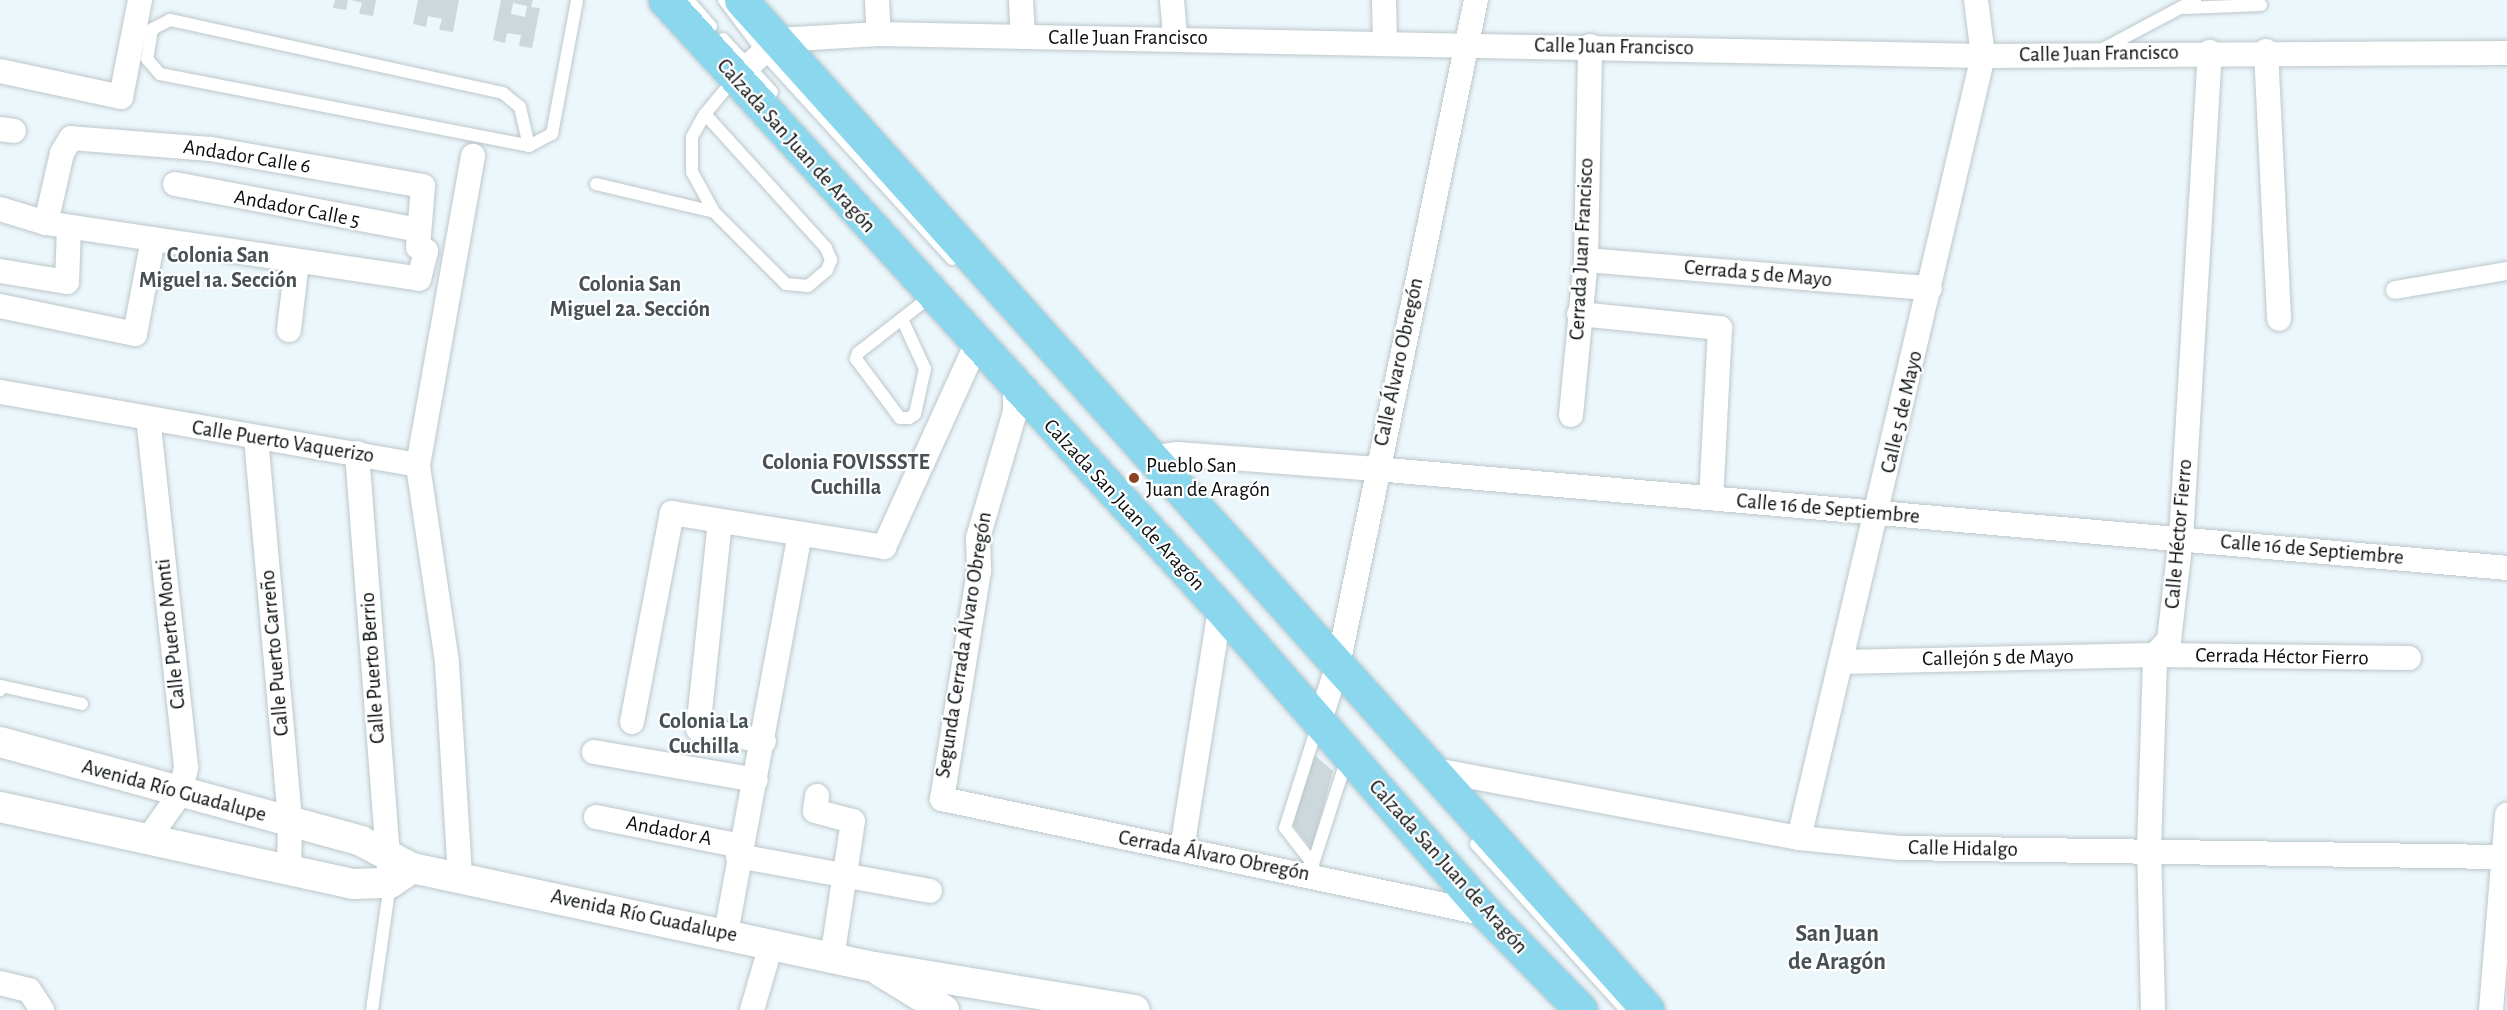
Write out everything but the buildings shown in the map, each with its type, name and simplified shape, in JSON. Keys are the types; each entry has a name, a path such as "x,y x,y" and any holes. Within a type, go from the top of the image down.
{"main road":[{"name":"Calzada San Juan de Aragón","path":"665,0 756,59 1149,458 1331,694 1348,755 1500,916 1581,1010"},
{"name":"Calzada San Juan de Aragón","path":"741,0 756,59 931,296 1220,608 1430,769 1648,1010"}],"street":[{"path":"0,71 121,97 140,0"},
{"path":"877,0 879,34"},
{"path":"1021,0 1023,37"},
{"path":"1172,0 1175,37"},
{"path":"1384,0 1385,43"},
{"name":"Calle Álvaro Obregón","path":"1331,694 1376,469 1476,0"},
{"path":"1976,0 1983,56"},
{"name":"Calle Juan Francisco","path":"756,59 879,34 1175,37 1983,56 2266,51 2507,53"},
{"name":"Cerrada Juan Francisco","path":"1571,415 1586,260 1590,46"},
{"path":"2266,51 2279,319"},
{"name":"Calle Héctor Fierro","path":"2153,1010 2149,850 2155,655 2169,640 2181,538 2210,52"},
{"name":"Calle 5 de Mayo","path":"1799,838 1879,514 1983,56"},
{"name":"Andador Calle 6","path":"57,225 62,153 71,138 210,149 423,186 419,230"},
{"path":"460,876 447,662 418,465 473,156"},
{"name":"Andador Calle 5","path":"175,184 419,230"},
{"path":"0,209 57,225 421,279 426,251 418,249 419,230"},
{"path":"0,270 67,282 57,225"},
{"path":"0,306 135,334 153,239"},
{"name":"Cerrada 5 de Mayo","path":"1586,260 1930,288"},
{"path":"289,330 297,261"},
{"path":"2395,290 2507,271"},
{"path":"1579,314 1720,328 1711,498"},
{"path":"632,722 672,513 884,547 976,345"},
{"name":"Segunda Cerrada Álvaro Obregón","path":"942,799 980,571 978,538 1015,412 1015,388"},
{"name":"Calle Puerto Vaquerizo","path":"0,392 418,465"},
{"name":"Calle Puerto Monti","path":"148,419 186,767 180,794 148,839"},
{"name":"Calle Puerto Carreño","path":"256,438 290,822 289,868"},
{"name":"Calle Puerto Berrio","path":"357,453 387,850"},
{"name":"Calle 16 de Septiembre","path":"1149,458 1178,454 1376,469 2507,568"},
{"path":"720,521 698,729 764,741"},
{"path":"726,933 740,851 764,741 800,534"},
{"path":"1182,849 1220,608"},
{"name":"Callejón 5 de Mayo","path":"1842,662 2155,655"},
{"name":"Cerrada Héctor Fierro","path":"2155,655 2409,658"},
{"name":"Avenida Río Guadalupe","path":"0,742 387,850 401,876"},
{"path":"594,752 756,780"},
{"name":"Calle Hidalgo","path":"1430,769 1799,838 1900,848 2503,857"},
{"path":"817,796 815,811 853,821 842,878 832,958"},
{"name":"Cerrada Álvaro Obregón","path":"942,799 1182,849 1313,870 1500,916"},
{"name":"Avenida Río Guadalupe","path":"0,807 289,868 354,884 401,876 460,876 875,967 1125,1009"},
{"path":"2490,1010 2507,814"},
{"name":"Andador A","path":"596,817 842,878 930,891"},
{"path":"752,1010 771,945"},
{"name":"Avenida Río Guadalupe","path":"875,967 944,1010"},
{"path":"0,983 29,990 42,1010"}],"lane":[{"path":"529,146 520,107 503,93 170,20 152,29 147,59 160,74 529,146 552,134 577,0"},
{"path":"688,0 756,59 964,272"},
{"path":"723,0 780,101"},
{"path":"2095,53 2195,0"},
{"path":"2181,8 2261,5"},
{"path":"705,114 826,248 831,260 827,270 808,286 786,284 714,212 689,155 705,114 756,59"},
{"path":"851,181 1331,694"},
{"path":"596,184 714,212"},
{"path":"902,320 925,369 915,414 909,418 900,418 856,359 902,320 931,296"},
{"path":"1044,360 1331,694 1427,822"},
{"path":"0,688 82,704"},
{"path":"1313,870 1285,828 1331,694"},
{"path":"1313,870 1348,755"},
{"path":"1469,835 1626,1010"},
{"path":"372,1010 401,876"},
{"path":"1500,916 1598,1010"}],"place":[{"name":"Pueblo San Juan de Aragón","path":"1134,478"}],"district":[{"name":"Colonia San Miguel 1a. Sección","path":"218,268"},
{"name":"Colonia San Miguel 2a. Sección","path":"630,296"},
{"name":"Colonia FOVISSSTE Cuchilla","path":"846,474"},
{"name":"Colonia La Cuchilla","path":"704,734"},
{"name":"San Juan de Aragón","path":"1837,949"}]}
